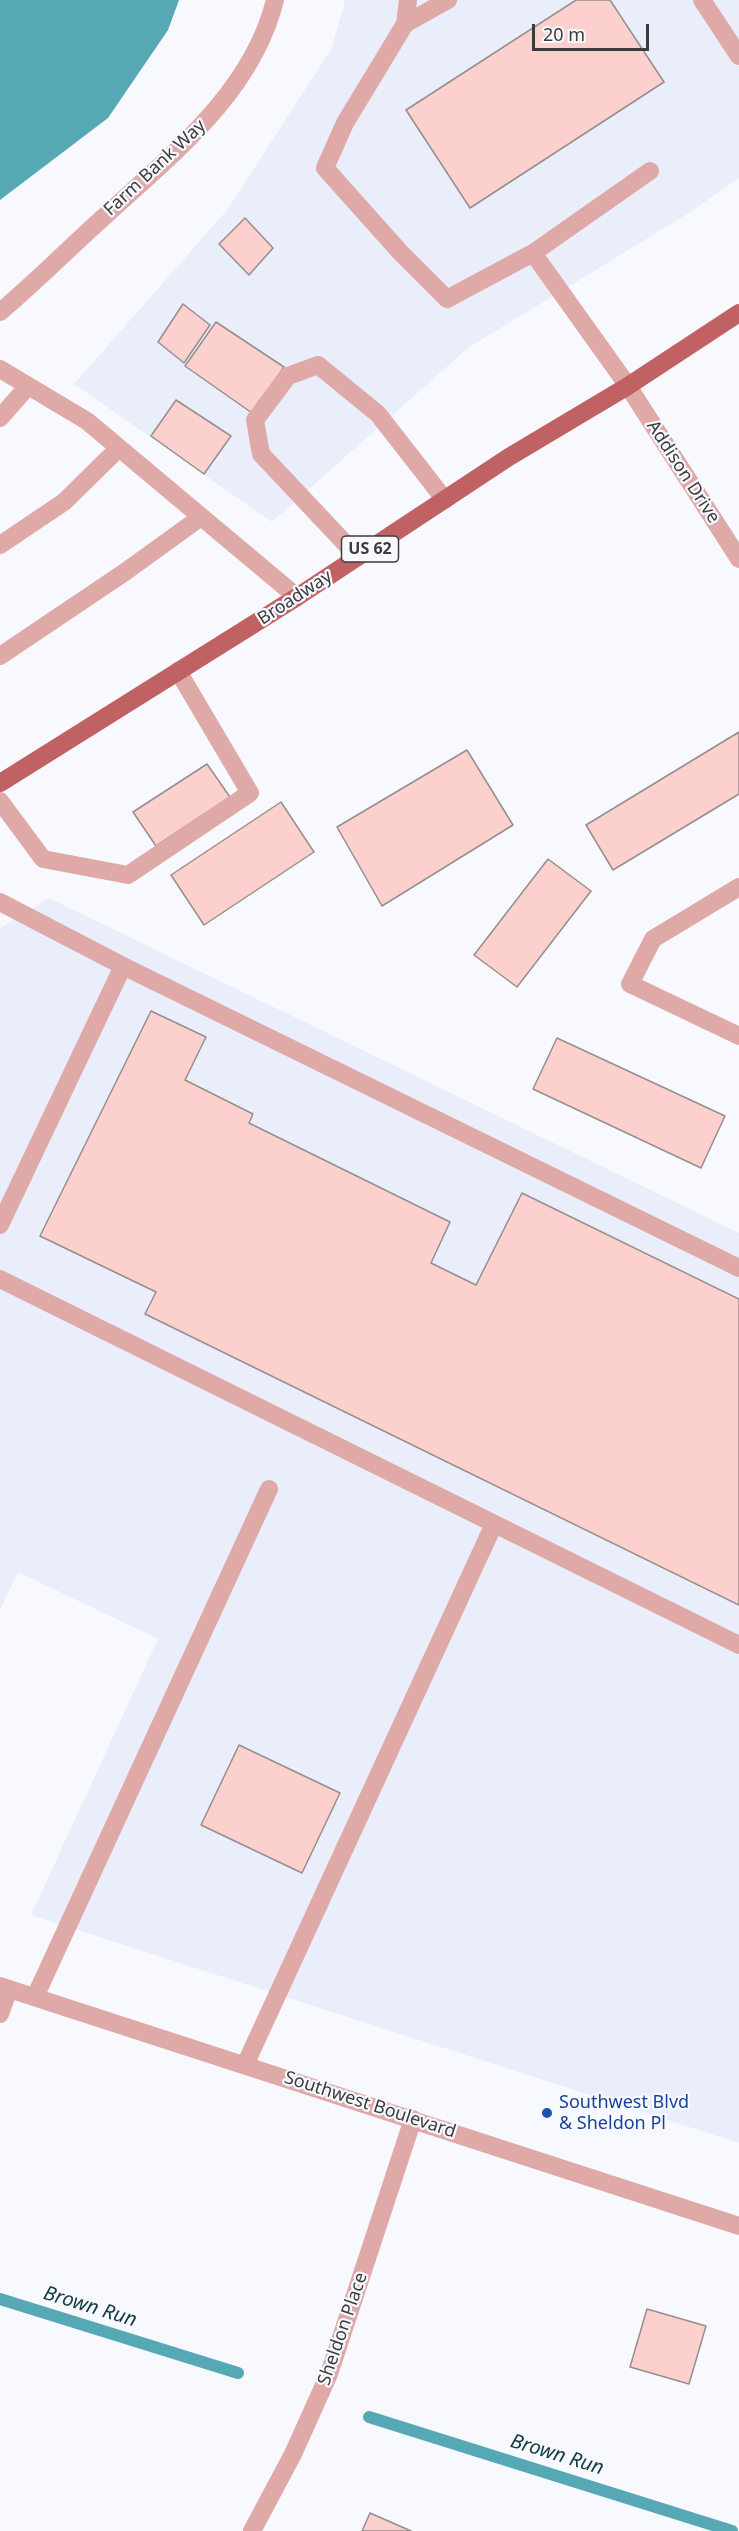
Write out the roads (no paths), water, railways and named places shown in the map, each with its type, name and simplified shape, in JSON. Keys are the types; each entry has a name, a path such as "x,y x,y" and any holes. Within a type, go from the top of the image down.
{"main road":[{"name":"Broadway","path":"0,783 297,597 739,313"}],"street":[{"name":"Farm Bank Way","path":"0,312 212,114 245,73 268,26 274,0"},
{"path":"408,0 405,24 345,123 325,168 400,252 447,299 533,253 650,171"},
{"path":"405,24 448,0"},
{"path":"702,0 739,56"},
{"name":"Addison Drive","path":"533,253 628,386 739,559"},
{"path":"358,557 261,454 255,420 288,376 318,365 378,414 445,500"},
{"path":"0,369 87,421 297,597"},
{"path":"0,418 28,386"},
{"path":"0,545 64,502 119,448"},
{"path":"0,656 126,572 201,517"},
{"path":"0,801 43,859 128,875 250,793 178,672"},
{"path":"739,887 653,939 630,984 739,1036"},
{"path":"0,902 123,966 739,1268"},
{"path":"0,1225 123,966"},
{"path":"0,1279 739,1645"},
{"path":"34,1997 269,1489"},
{"path":"245,2065 494,1524"},
{"path":"0,2014 5,1988"},
{"name":"Southwest Boulevard","path":"5,1988 739,2226"},
{"name":"Sheldon Place","path":"252,2531 293,2454 329,2374 413,2119"}],"water":[{"path":"0,0 179,0 168,30 108,118 0,200"}],"waterway":[{"name":"Brown Run","path":"0,2299 238,2373"},
{"name":"Brown Run","path":"369,2417 732,2531"}],"place":[{"name":"Southwest Blvd & Sheldon Pl","path":"547,2113"}]}
